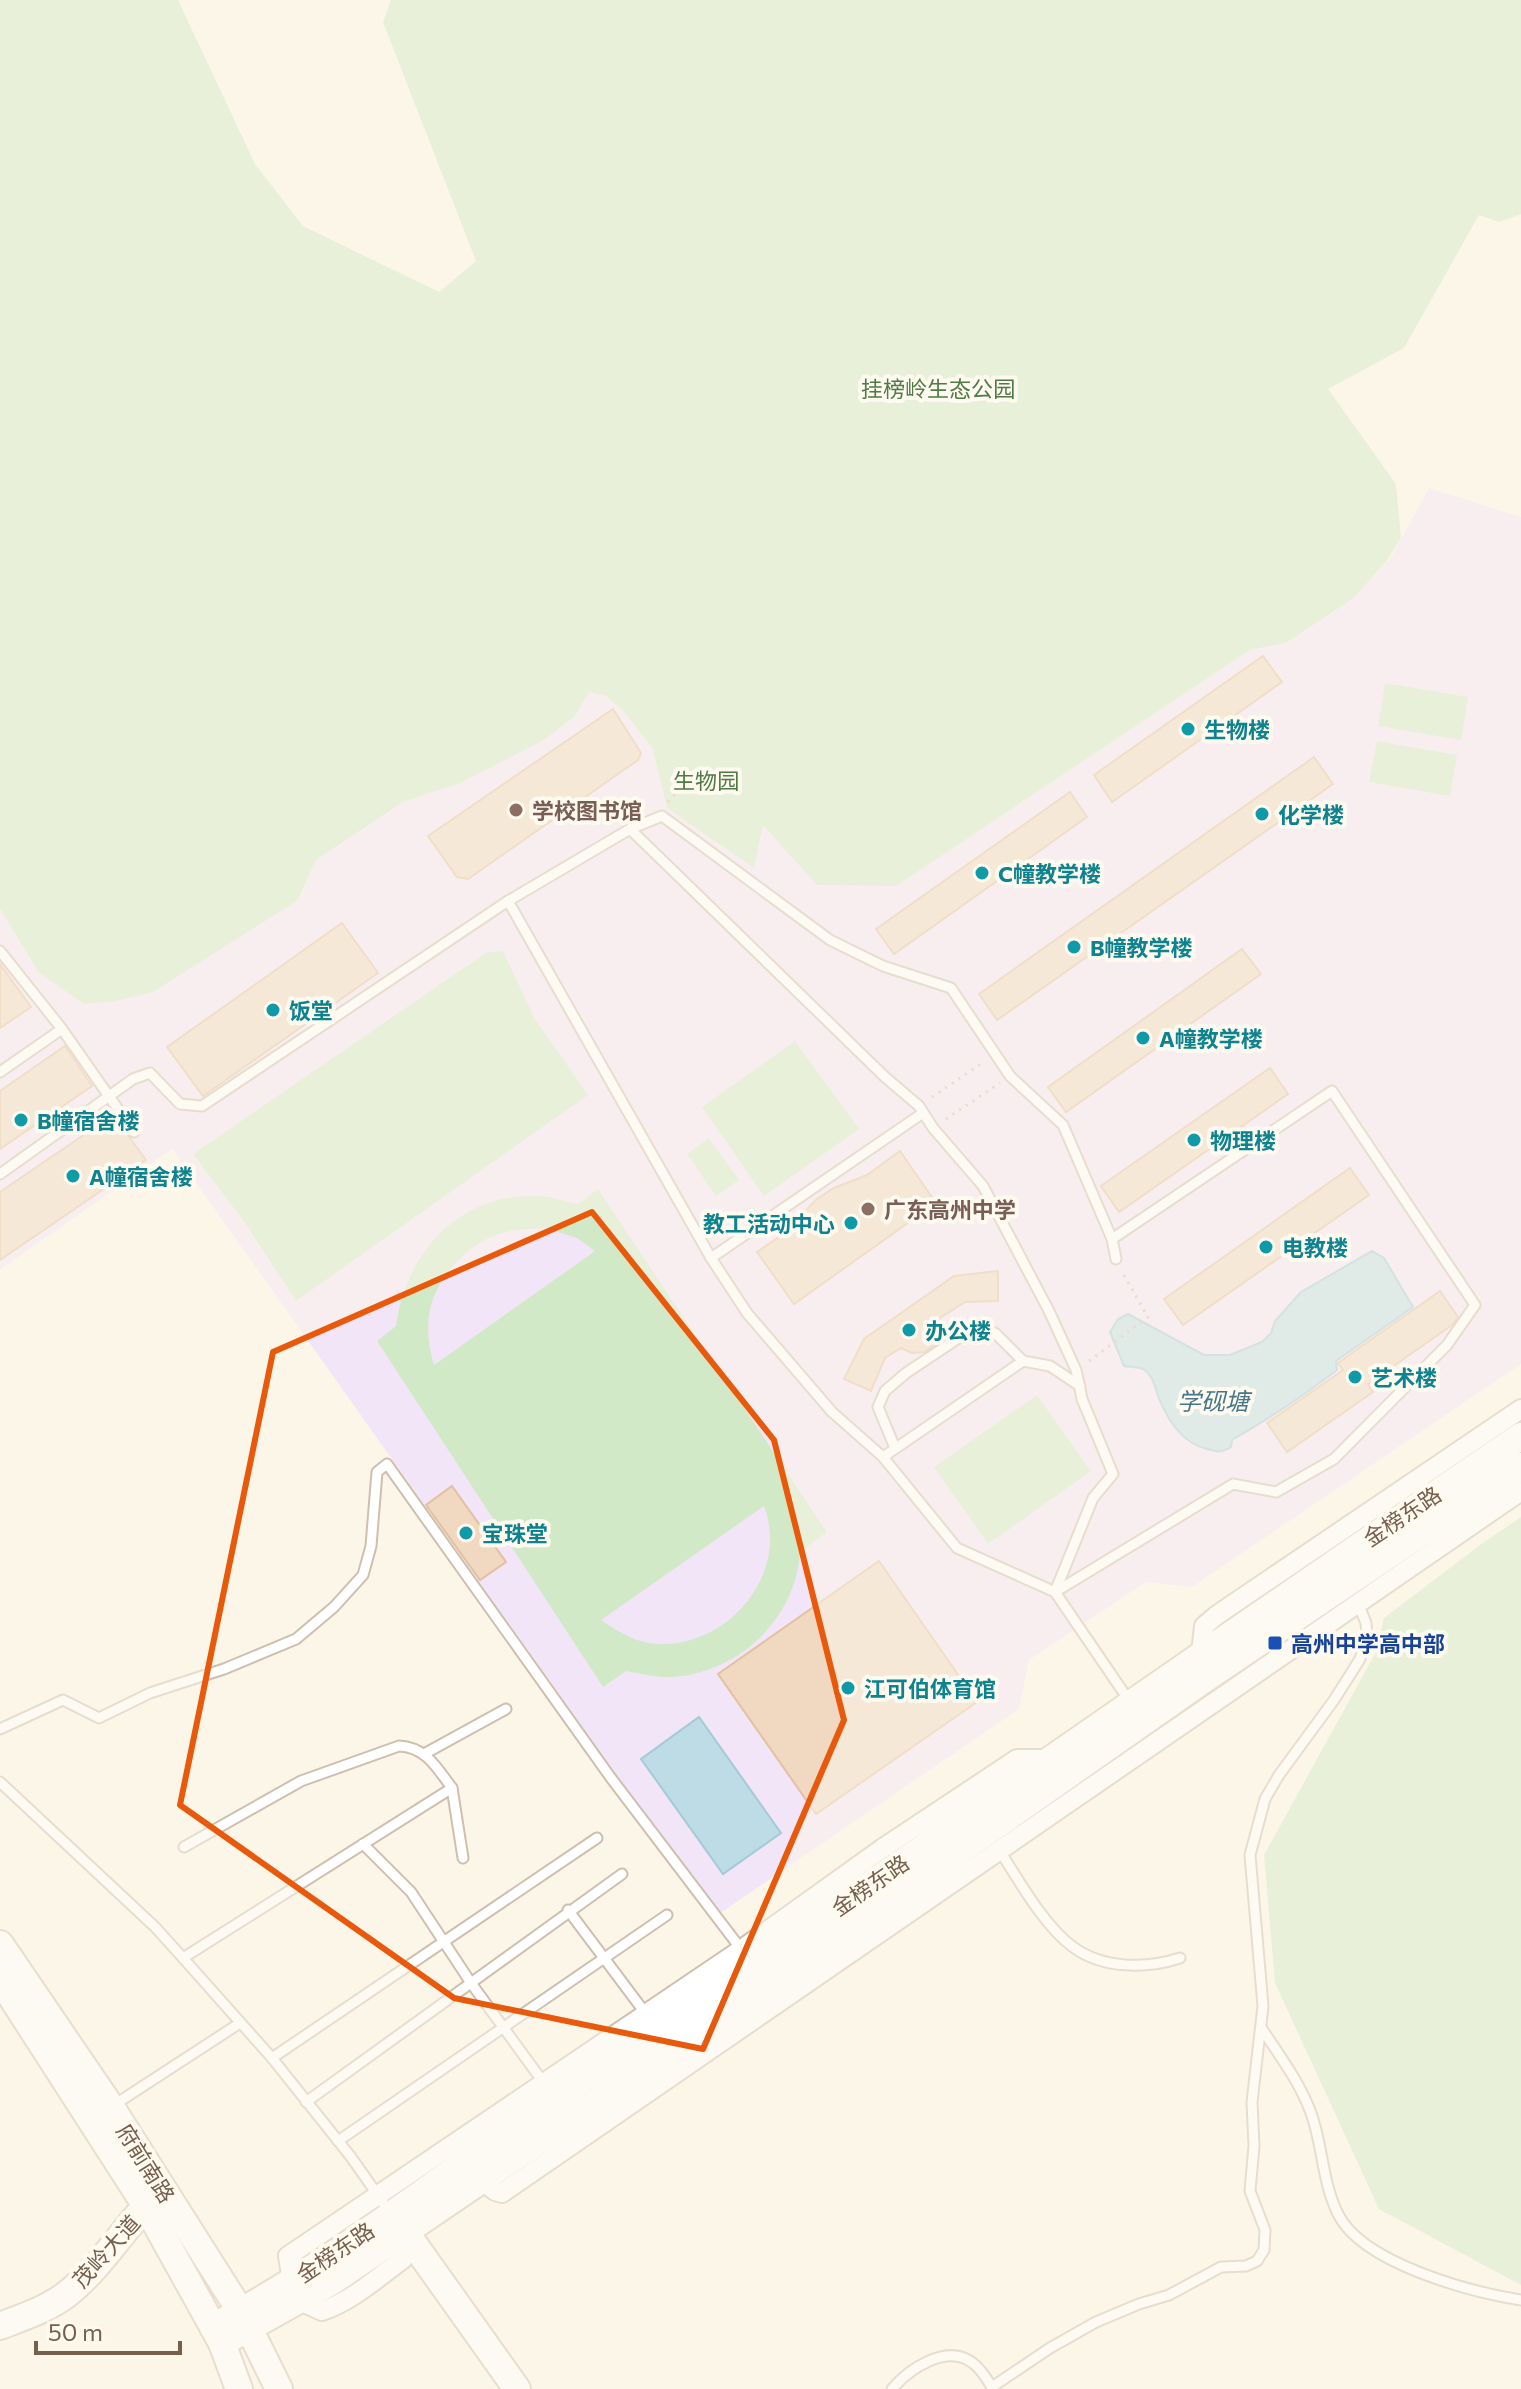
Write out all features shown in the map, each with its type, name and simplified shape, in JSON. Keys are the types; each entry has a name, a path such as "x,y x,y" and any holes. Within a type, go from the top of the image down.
{"street":[{"path":"1201,1653 1204,1626 1217,1615 1521,1409"},
{"name":"金榜东路","path":"934,1855 994,1842 1201,1653 1412,1539 1521,1436"},
{"name":"金榜东路","path":"391,2213 538,2154 618,2100 769,1974 934,1855 1049,1759 1137,1711 1412,1539 1521,1466"},
{"path":"769,1974 994,1842 1358,1603 1412,1539 1521,1491"},
{"path":"769,1974 883,1848 1017,1759 1049,1759"},
{"name":"府前南路","path":"2,1951 156,2199 246,2319 279,2389"},
{"name":"金榜东路","path":"218,2335 295,2291 331,2282 391,2213 549,2090 651,2021 769,1974"},
{"name":"府前南路","path":"0,1979 100,2113"},
{"name":"府前南路","path":"156,2199 239,2389"},
{"name":"茂岭大道","path":"2,2322 50,2305 67,2294 156,2199"},
{"path":"295,2291 288,2256 391,2213 517,2389"}],"lane":[{"path":"0,1174 133,1079 150,1073 180,1104 202,1106 508,901 630,829 662,816 830,940 883,966 951,988 1010,1076 1063,1125 1112,1239 1116,1259"},
{"path":"630,829 921,1110 983,1186 1049,1311 1076,1370 1082,1399 1113,1474 1093,1498 1055,1592"},
{"path":"508,901 711,1258 747,1313 832,1412 883,1457 957,1548 1055,1592 1137,1711"},
{"path":"0,951 62,1029 134,1132"},
{"path":"0,1072 62,1029"},
{"path":"1055,1592 1233,1484 1276,1492 1334,1459 1447,1345 1475,1305 1332,1091 1112,1239"},
{"path":"711,1258 921,1110"},
{"path":"895,1448 878,1407 885,1391 906,1373 969,1331 995,1333 1023,1361 1050,1366 1080,1386"},
{"path":"883,1457 1023,1361"},
{"path":"0,1729 63,1700 99,1718 150,1693 224,1669 296,1639 334,1607 363,1575 371,1546 377,1472 387,1464 611,1778 769,1974"},
{"path":"892,2389 914,2367 943,2358 962,2358 973,2362 993,2388 1050,2348 1096,2322 1169,2295 1221,2267 1246,2266 1257,2261 1266,2244 1265,2230 1250,2191 1254,2146 1252,2102 1263,2006 1250,1855 1265,1799 1360,1659 1367,1636 1366,1623 1358,1603"},
{"path":"424,1754 506,1709"},
{"path":"184,1847 301,1781 399,1746 413,1746 424,1754 452,1788 463,1858"},
{"path":"0,1782 155,1927 272,2058 391,2213"},
{"path":"183,1958 452,1788"},
{"path":"272,2058 597,1838"},
{"path":"994,1842 1035,1903 1072,1947 1096,1959 1144,1967 1180,1958"},
{"path":"363,1844 411,1892 471,1983 549,2090"},
{"path":"306,2102 568,1910 622,1874"},
{"path":"568,1910 651,2021"},
{"path":"338,2141 667,1915"},
{"path":"100,2113 240,2023"},
{"path":"1262,2029 1298,2085 1312,2115 1332,2200 1348,2230 1385,2257 1488,2295 1521,2300"}],"path":[{"path":"921,1110 995,1055"},
{"path":"933,1128 1010,1076"},
{"path":"1076,1370 1148,1317 1116,1259"}],"highlighted area":[{"path":"592,1212 774,1440 844,1720 703,2049 454,1998 180,1805 273,1352"}],"shaded area":[{"name":"广东高州中学","path":"1429,488 1521,517 1521,1364 1192,1587 1146,1582 1029,1660 1019,1709 716,1916 172,1149 0,1270 0,909 39,973 298,901 316,860 403,802 458,784 575,716 589,692 625,659 1250,650 1286,643 1354,598 1392,555"}],"green space":[{"name":"挂榜岭生态公园","path":"0,0 178,0 255,164 303,226 439,292 476,261 383,22 391,0 1521,0 1521,214 1499,222 1479,215 1404,348 1328,389 1396,484 1401,538 1387,560 1354,598 1286,643 1250,650 896,886 817,885 763,825 754,868 667,808 653,749 625,713 607,696 589,692 575,716 544,740 458,784 403,802 316,860 298,900 153,992 84,1004 39,973 0,909"},
{"path":"1385,683 1468,697 1461,740 1378,726"},
{"path":"1377,741 1457,755 1450,796 1369,782"},
{"path":"503,951 535,1019 588,1095 296,1301 243,1220 193,1154 487,952"},
{"path":"795,1041 859,1129 764,1196 702,1107"},
{"path":"709,1138 739,1180 716,1196 687,1154"},
{"path":"598,1189 827,1532 800,1552 796,1578 787,1601 756,1642 713,1668 688,1675 662,1677 626,1671 603,1687 377,1341 396,1326 412,1273 425,1251 442,1231 463,1215 512,1197 541,1196 578,1204","holes":["545,1228 577,1238 595,1251 434,1365 429,1340 429,1315 432,1301 446,1274 468,1252 494,1236 516,1230","764,1506 770,1532 768,1557 760,1580 747,1602 729,1620 708,1633 684,1642 658,1644 635,1639 601,1620"]},
{"path":"1037,1395 1091,1471 988,1544 934,1467"},
{"path":"1521,1517 1521,2285 1379,2209 1275,1983 1264,1855 1376,1652 1384,1618"}],"water":[{"name":"学砚塘","path":"1372,1251 1384,1258 1413,1307 1336,1361 1337,1370 1286,1407 1232,1440 1231,1447 1225,1450 1198,1446 1182,1436 1166,1413 1149,1374 1143,1369 1124,1366 1110,1332 1118,1319 1128,1314 1204,1355 1230,1355 1262,1342 1271,1333 1275,1321 1301,1292"},
{"path":"699,1717 781,1833 723,1874 641,1759"}],"building":[{"name":"生物楼","path":"1263,656 1282,682 1112,802 1094,775"},
{"name":"学校图书馆","path":"613,709 641,753 638,760 468,879 457,877 428,836"},
{"path":"1314,757 1333,784 997,1020 979,994"},
{"name":"C幢教学楼","path":"1070,792 1087,817 894,954 876,929"},
{"name":"饭堂","path":"342,923 378,973 203,1096 167,1047"},
{"name":"A幢教学楼","path":"1242,949 1261,974 1066,1112 1048,1087"},
{"path":"0,964 31,1007 0,1028"},
{"name":"B幢宿舍楼","path":"65,1046 92,1086 0,1149 0,1091"},
{"name":"物理楼","path":"1270,1068 1288,1094 1119,1212 1101,1186"},
{"name":"A幢宿舍楼","path":"113,1115 146,1160 0,1260 0,1192"},
{"name":"教工活动中心","path":"900,1151 936,1203 794,1304 757,1252 792,1228 817,1199 834,1188 867,1175"},
{"name":"电教楼","path":"1350,1168 1369,1195 1183,1325 1164,1299"},
{"name":"办公楼","path":"998,1271 998,1301 965,1302 940,1318 941,1335 936,1344 924,1352 912,1353 901,1348 885,1358 871,1391 844,1379 864,1339 954,1276"},
{"name":"艺术楼","path":"1440,1291 1458,1317 1452,1325 1368,1384 1373,1392 1287,1452 1267,1423 1343,1370 1338,1363"},
{"name":"宝珠堂","path":"452,1486 506,1562 480,1580 426,1505"},
{"name":"江可伯体育馆","path":"879,1561 977,1702 816,1814 718,1674"}],"place":[{"name":"生物楼","path":"1188,729"},
{"name":"学校图书馆","path":"516,810"},
{"name":"化学楼","path":"1262,814"},
{"name":"C幢教学楼","path":"982,873"},
{"name":"B幢教学楼","path":"1074,947"},
{"name":"饭堂","path":"273,1010"},
{"name":"A幢教学楼","path":"1143,1038"},
{"name":"B幢宿舍楼","path":"21,1120"},
{"name":"物理楼","path":"1194,1140"},
{"name":"A幢宿舍楼","path":"73,1176"},
{"name":"广东高州中学","path":"868,1209"},
{"name":"教工活动中心","path":"851,1223"},
{"name":"电教楼","path":"1266,1247"},
{"name":"办公楼","path":"909,1330"},
{"name":"艺术楼","path":"1355,1377"},
{"name":"宝珠堂","path":"466,1533"},
{"name":"高州中学高中部","path":"1275,1643"},
{"name":"江可伯体育馆","path":"848,1688"}],"park label":[{"name":"生物园","path":"706,780"}]}
